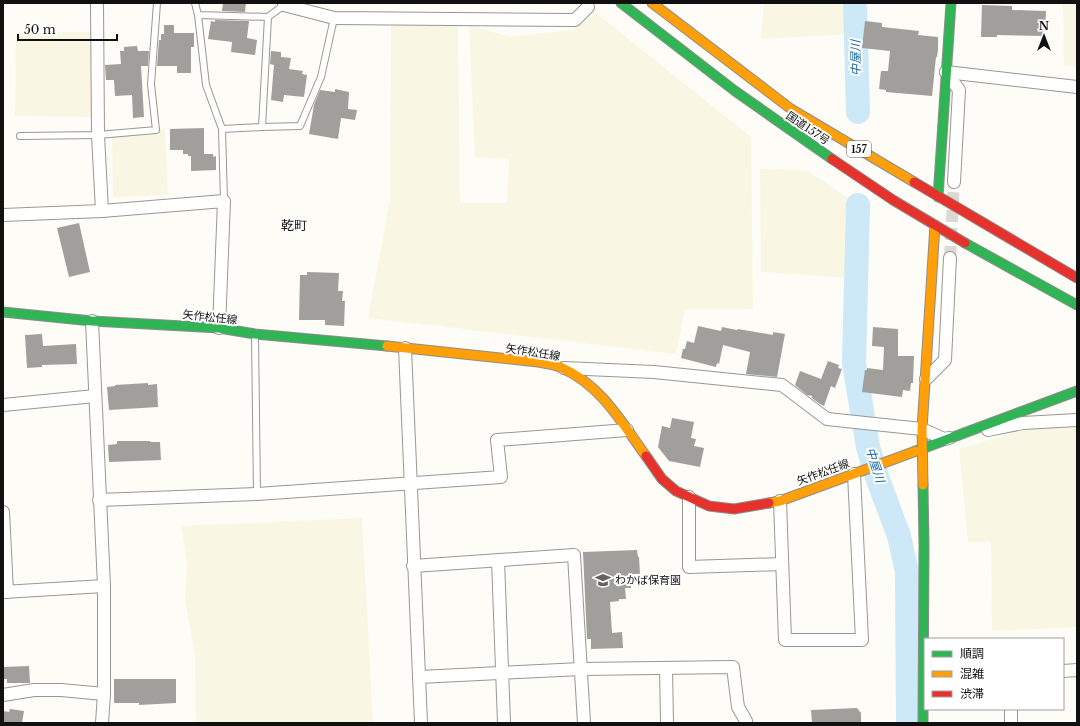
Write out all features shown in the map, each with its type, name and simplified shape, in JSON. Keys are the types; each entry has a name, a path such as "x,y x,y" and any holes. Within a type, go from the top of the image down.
{"main road":[{"name":"国道157号","path":"620,3 710,73 797,136 935,225 1077,304"},
{"name":"国道157号","path":"652,3 792,109 938,197 1077,278"},
{"path":"938,197 951,3"},
{"path":"923,723 924,544 922,429 935,225"},
{"name":"矢作松任線","path":"3,312 92,321 219,328 254,334 538,362 561,367 587,382 606,402 662,479 676,491 709,506 734,508 780,501 1077,391"}],"street":[{"path":"97,3 98,135 102,211"},
{"path":"284,4 334,18 575,20 588,7"},
{"path":"946,72 1077,87"},
{"path":"946,72 959,90 954,182"},
{"path":"3,215 102,211 224,202 219,328"},
{"path":"926,379 945,360 950,258"},
{"path":"92,321 104,586 104,694 102,723"},
{"path":"405,348 413,566 421,723"},
{"path":"561,367 654,372 782,385 827,419 922,429 944,439 1024,423 1077,420"},
{"path":"3,404 95,396"},
{"path":"99,500 257,494 501,477 497,440 627,430"},
{"path":"780,501 785,640 862,640 857,473"},
{"path":"689,497 689,567 782,564"},
{"path":"3,512 5,592 104,586"},
{"path":"413,566 574,555 584,723"},
{"path":"498,560 504,723"},
{"path":"419,677 581,669 734,667 738,707 746,723"},
{"path":"666,668 667,723"},
{"path":"1064,671 1077,670"},
{"path":"3,695 34,690 61,690 104,694"},
{"path":"1011,710 1011,723"}],"lane":[{"path":"20,136 98,135 156,130 151,84 157,3"},
{"path":"195,3 198,15 206,85 222,129 224,202"},
{"path":"198,15 268,17 284,4"},
{"path":"262,127 268,17"},
{"path":"222,129 300,126 321,77 334,18"},
{"path":"254,334 257,494"}],"shaded area":[{"path":"764,3 848,3 848,34 761,39"},
{"path":"1063,3 1077,3 1077,67 1064,65"},
{"path":"596,13 751,137 753,309 685,310 676,354 368,318 390,200 391,23 458,23 460,203 507,203 509,159 475,157 469,25 510,37 571,30"},
{"path":"94,32 93,117 15,116 16,33"},
{"path":"165,129 168,195 113,197 112,131"},
{"path":"760,169 806,170 850,199 850,278 761,272"},
{"path":"1077,427 1077,627 992,631 991,542 968,542 959,449 1026,429"},
{"path":"362,518 373,723 196,723 195,657 185,600 187,562 181,526"}],"building":[{"path":"223,3 246,3 245,12 222,11"},
{"path":"982,5 1012,6 1012,10 1046,11 1045,36 997,35 997,37 981,37"},
{"path":"215,20 249,21 247,38 257,40 255,55 231,52 232,42 208,39 211,21 215,22"},
{"path":"865,21 882,23 882,27 919,31 918,35 938,37 938,50 932,96 886,92 886,90 879,89 881,71 888,71 890,51 862,48"},
{"path":"164,25 174,25 174,33 194,33 194,47 191,47 191,73 177,73 177,66 157,66 159,40 161,40 161,34 164,34"},
{"path":"137,46 138,51 149,51 148,66 141,66 144,117 133,118 132,95 115,96 114,80 106,80 105,65 121,64 120,51 124,51 124,47"},
{"path":"271,51 281,52 281,57 291,58 289,69 303,71 302,74 307,75 304,97 284,95 283,102 271,100 274,65 270,64"},
{"path":"335,89 349,92 348,109 357,110 355,120 341,118 338,139 309,134 314,105 320,90 335,92"},
{"path":"204,128 204,154 213,154 213,157 216,156 216,170 191,171 191,156 188,156 188,154 183,154 183,150 170,150 170,129"},
{"path":"79,223 90,272 69,277 57,228"},
{"path":"307,272 339,273 338,291 343,291 342,301 345,301 344,326 325,325 325,320 299,320 300,275 307,275"},
{"path":"698,326 721,331 722,327 773,335 773,332 785,334 777,377 746,374 750,352 723,345 719,364 717,363 716,367 681,358 687,341 694,343"},
{"path":"873,327 898,329 898,356 914,356 913,383 911,383 910,391 903,390 902,397 862,392 865,370 867,370 867,368 883,370 884,347 872,346"},
{"path":"42,334 43,346 76,344 77,364 42,365 42,367 27,368 25,335"},
{"path":"828,361 839,365 838,368 842,369 835,388 831,386 824,406 795,385 800,371 821,379"},
{"path":"148,383 148,385 157,384 158,407 109,410 107,387 115,385"},
{"path":"672,418 694,422 691,438 696,439 694,446 704,448 700,467 669,461 658,447 662,426 670,428"},
{"path":"117,441 160,442 161,460 109,462 108,445 117,444"},
{"path":"637,550 640,574 630,574 631,588 625,588 626,599 619,599 619,601 610,602 612,633 622,632 623,648 591,649 591,639 587,639 583,552"},
{"path":"29,666 30,683 7,683 7,679 3,679 3,667"},
{"path":"114,679 176,679 176,703 139,705 139,703 114,703"},
{"path":"857,708 861,713 861,723 812,723 811,710"},
{"path":"10,709 24,711 22,723 3,723 3,711 9,712"}],"waterway":[{"name":"中屋川","path":"855,3 858,112"},
{"name":"中屋川","path":"858,205 854,363 868,447 877,477 899,536 907,572 908,723"}],"tunnel":[{"path":"950,258 954,182"}],"traffic: fast":[{"path":"621,3 735,91 832,159"},
{"path":"938,197 951,3"},
{"path":"965,243 1077,305"},
{"path":"3,312 92,321 219,328 255,334 387,346"},
{"path":"916,451 1077,391"},
{"path":"923,485 923,723"}],"traffic: slow":[{"path":"652,3 791,109 914,182"},
{"path":"923,485 922,429 935,225"},
{"path":"387,346 538,362 559,367 576,375 588,384 610,406 646,456"},
{"path":"769,503 780,501 916,451"}],"traffic: jam":[{"path":"832,159 893,200 965,243"},
{"path":"914,182 1077,278"},
{"path":"646,456 662,479 676,491 709,506 734,509 769,503"}],"place":[{"name":"わかば保育園","path":"603,580"}],"district":[{"name":"乾町","path":"294,225"}]}
